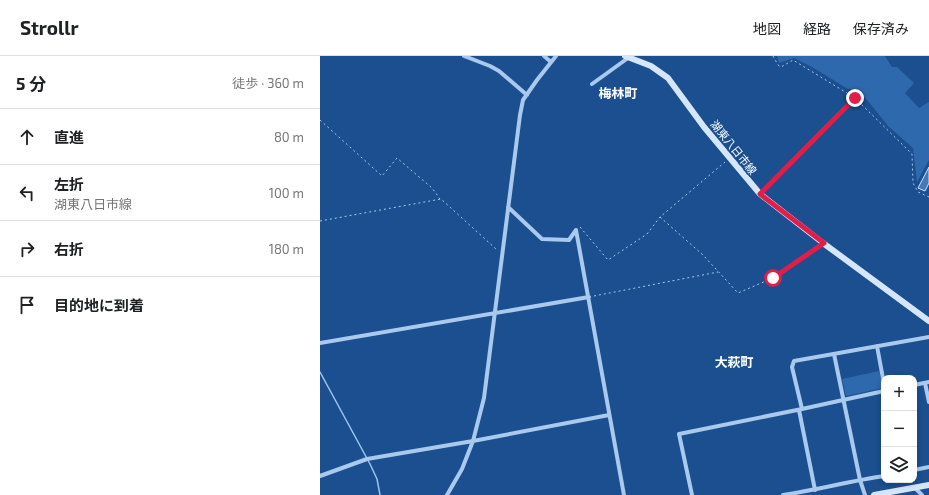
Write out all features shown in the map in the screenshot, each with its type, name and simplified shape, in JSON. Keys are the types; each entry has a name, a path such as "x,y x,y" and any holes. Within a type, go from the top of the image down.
{"main road":[{"name":"湖東八日市線","path":"627,57 651,66 668,78 729,158 760,194 929,320"},
{"path":"874,495 929,485"}],"street":[{"path":"465,56 500,71 527,95"},
{"path":"544,56 552,62"},
{"path":"447,495 462,468 473,441 484,398 523,100 556,56"},
{"path":"592,84 627,57"},
{"path":"508,207 542,240 569,240 576,230"},
{"path":"576,230 624,495"},
{"path":"320,343 495,314 588,296"},
{"path":"815,490 792,367 794,361 929,337"},
{"path":"877,346 882,375"},
{"path":"834,354 860,480 865,495"},
{"path":"917,384 927,382 929,402"},
{"path":"692,495 679,434 800,410 881,392"},
{"path":"320,476 368,459 609,415"},
{"path":"917,469 929,467"},
{"path":"783,495 881,476"},
{"path":"915,488 922,495"}],"path":[{"path":"773,56 778,65 781,67 793,60 855,98 912,154 913,183 918,192 929,197"},
{"path":"760,194 855,98"},
{"path":"320,120 382,176 397,158 432,188 441,200 496,249 503,249"},
{"path":"576,230 581,226 608,260 647,234 660,217 729,158"},
{"path":"320,221 441,200"},
{"path":"660,217 703,255 738,293 773,278 824,243"},
{"path":"588,296 719,272"}],"shaded area":[{"path":"777,56 885,56 892,67 897,67 914,83 905,93 919,108 929,102 929,160 917,182 913,148 888,126 868,101 856,89 848,89 794,58 779,63"},
{"path":"879,371 881,388 846,396 842,379"}],"building":[{"path":"929,167 929,183 925,191 918,188"}],"waterway":[{"path":"320,372 370,464 377,479 380,495"}],"district":[{"name":"梅林町","path":"618,93"},
{"name":"大萩町","path":"734,362"}],"route":[{"path":"773,278 824,243 760,194 855,98"}]}
